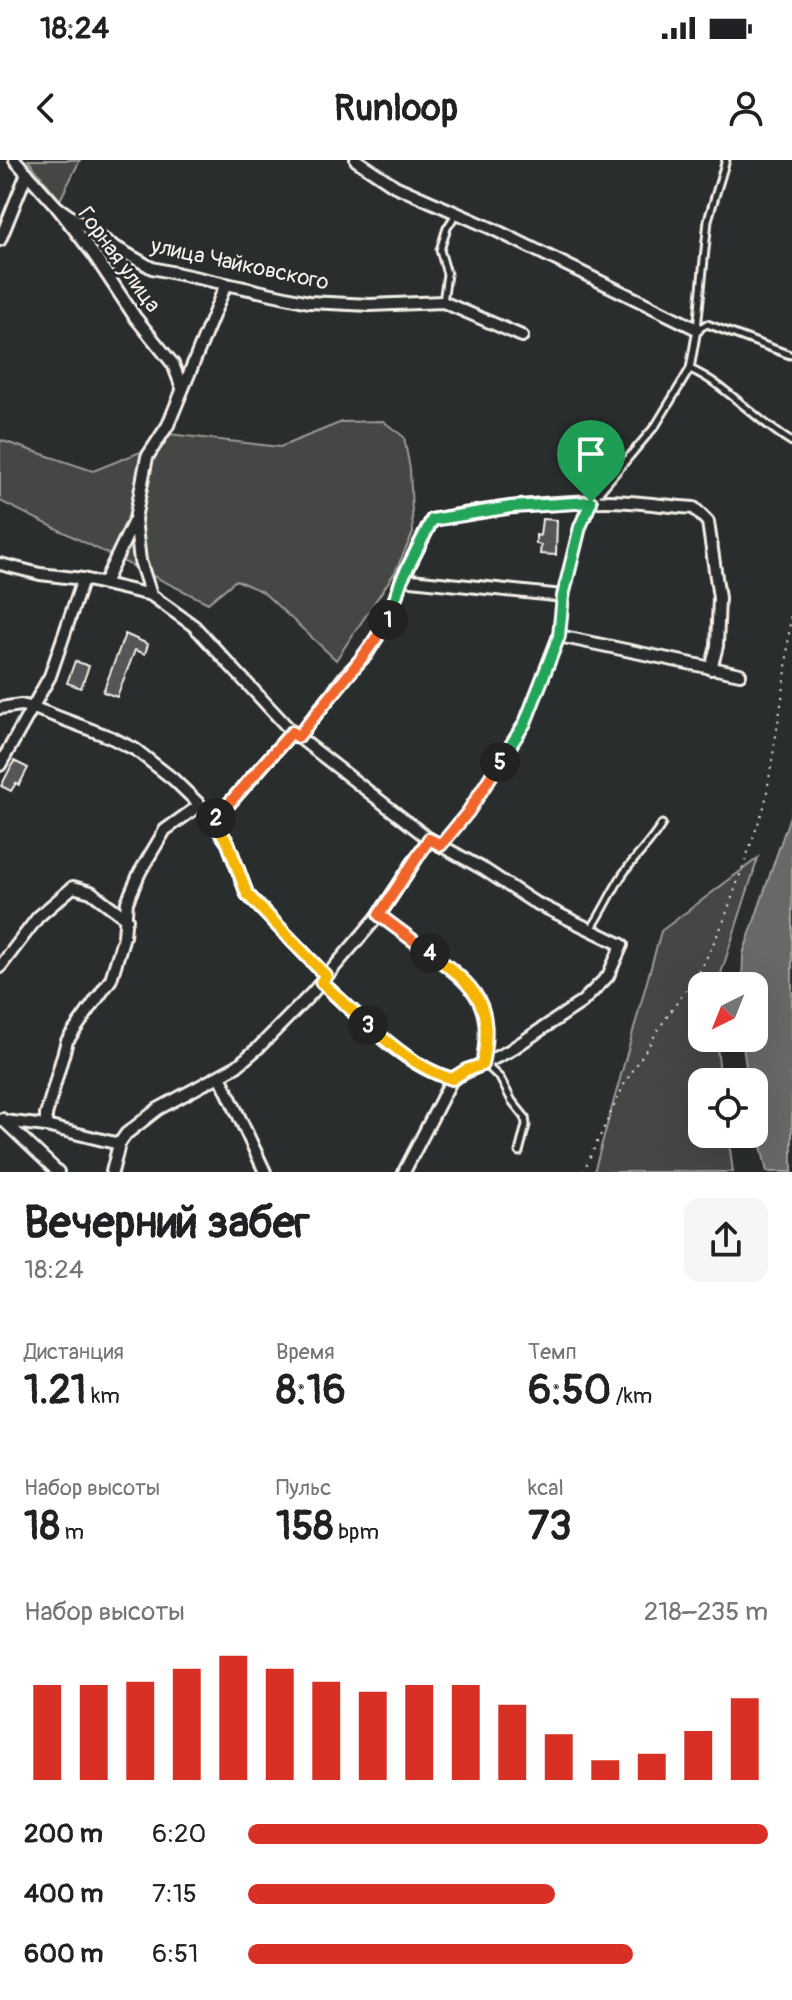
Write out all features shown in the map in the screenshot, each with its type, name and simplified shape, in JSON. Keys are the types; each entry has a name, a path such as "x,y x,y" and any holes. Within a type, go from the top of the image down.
{"street":[{"name":"Горная улица","path":"15,160 94,255 135,317 173,364 182,388"},
{"path":"356,160 395,186 697,329"},
{"path":"0,240 27,173"},
{"name":"улица Чайковского","path":"57,207 133,260 152,268 309,302 370,305 443,302 522,336"},
{"path":"104,583 135,519 147,457 168,425 226,284"},
{"path":"214,821 367,654 388,619 402,579 432,520 511,507 607,501 694,508 708,522 719,598 717,646 711,669"},
{"path":"135,519 140,561 151,595"},
{"path":"0,564 151,595 194,626 295,735 429,839 532,901 622,945 608,976 582,1002 483,1064 452,1079 404,1172"},
{"path":"1,761 34,708 58,654 83,579"},
{"path":"402,579 563,596"},
{"path":"559,636 740,674"},
{"path":"0,708 21,705 34,708 110,737 136,750 173,779 214,821 228,843 247,894 324,979 388,1043 435,1074 452,1079"},
{"path":"46,1126 46,1115 67,1041 111,979 127,919 127,902 140,872 165,830 200,805"},
{"path":"112,1172 119,1144 126,1134 158,1109 220,1076 259,1047 324,979 379,915 429,839"},
{"path":"0,967 38,917 73,887 91,892 127,919"},
{"path":"220,1076 265,1172"},
{"path":"2,1119 119,1144"},
{"path":"2,1119 58,1172"}],"lane":[{"path":"441,845 468,812 525,723 559,636 563,596 580,527 591,502 656,425 690,369 708,220 726,160"},
{"path":"443,302 447,274 440,250 447,228 457,213"},
{"path":"697,329 707,324 790,355"},
{"path":"690,369 705,375 758,420 792,442"},
{"path":"590,930 601,916 609,894 636,857 649,846 662,824"},
{"path":"379,915 448,966 480,999 487,1024 483,1064 500,1078 525,1117 519,1152"}],"path":[{"path":"583,1172 625,1083 702,967 723,923 765,804 785,680 792,598"}],"shaded area":[{"path":"28,160 80,160 60,200"},
{"path":"383,421 404,437 410,469 413,533 395,572 336,660 263,592 236,580 208,603 0,501 0,440 93,471 148,449 161,433 280,447 342,422"},
{"path":"792,810 792,1172 767,1172 761,1148 768,1148 768,1068 746,1068 744,1052 768,1052 768,972 742,972 743,954"},
{"path":"758,858 721,972 688,972 688,1052 718,1052 719,1068 688,1068 688,1148 730,1148 733,1172 594,1172 661,931"}],"building":[{"path":"542,519 557,520 556,555 540,554 541,545 536,544"},
{"path":"125,634 148,644 145,654 135,650 117,697 103,692"},
{"path":"75,661 89,666 81,688 67,683"},
{"path":"14,761 28,768 19,785 16,783 11,791 1,786"}],"route":[{"path":"591,502 580,527 563,596 559,636 525,723 468,812 441,845 429,839 379,915 448,966 480,999 487,1024 482,1065 452,1079 435,1074 388,1043 321,982 326,976 247,894 240,881 235,858 214,821 292,732 298,737 346,675 367,654 388,619 402,579 432,520 511,507 591,502"}]}
